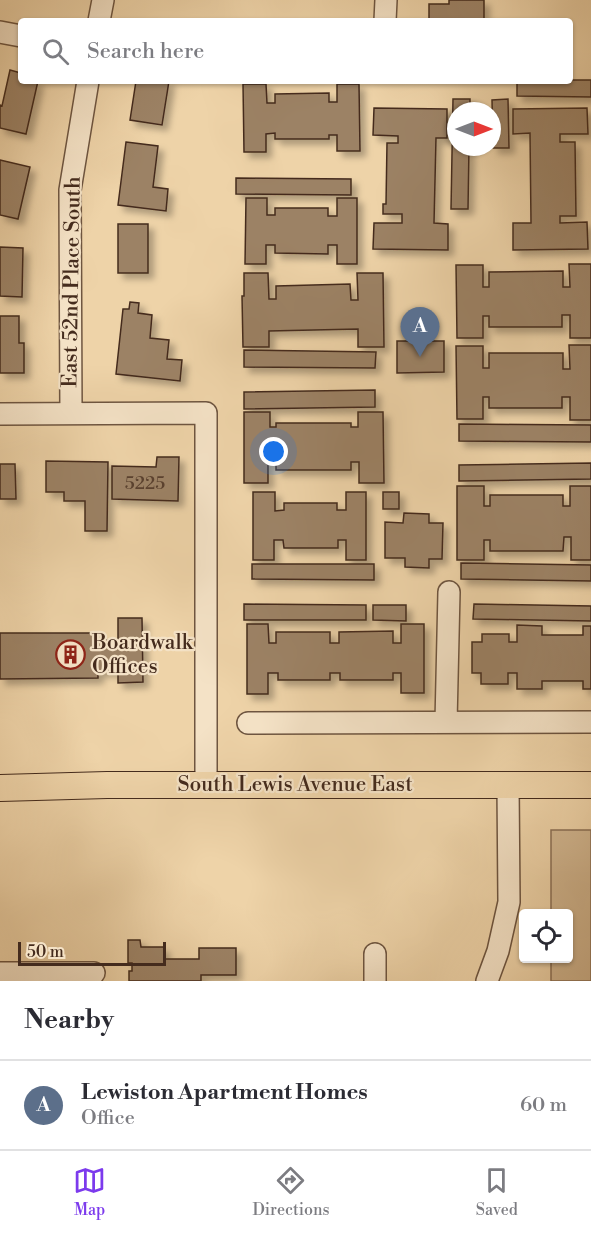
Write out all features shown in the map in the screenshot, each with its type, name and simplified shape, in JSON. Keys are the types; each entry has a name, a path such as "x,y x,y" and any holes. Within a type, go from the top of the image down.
{"main road":[{"name":"South Lewis Avenue East","path":"0,788 107,785 591,785"}],"street":[{"path":"100,18 103,0"},
{"path":"385,18 386,0"},
{"path":"0,32 18,35"},
{"name":"East 52nd Place South","path":"71,413 70,190 88,84"},
{"path":"0,414 206,413 206,785"},
{"path":"446,722 449,592"},
{"path":"248,723 591,722"},
{"path":"487,981 498,951 509,902 508,785"},
{"path":"375,954 375,981"},
{"path":"5,976 94,973"}],"shaded area":[{"path":"551,830 591,830 591,981 551,981 551,963 573,963 573,909 551,909"}],"building":[{"path":"449,0 484,0 484,18 429,18 429,4 449,4"},
{"path":"10,70 18,72 18,84 37,84 26,134 0,128 0,105 2,106"},
{"path":"573,80 591,80 591,97 517,96 517,84 573,84"},
{"path":"136,84 169,84 162,125 130,120"},
{"path":"243,84 266,84 267,103 275,103 275,94 329,93 329,102 337,102 337,84 359,84 360,151 337,151 337,135 329,135 329,139 275,139 275,133 266,134 266,152 244,152"},
{"path":"453,99 470,99 470,102 453,102"},
{"path":"508,99 509,148 501,148 501,102 492,102 492,100"},
{"path":"374,108 447,109 447,138 436,138 434,223 448,224 448,250 373,249 374,223 402,223 402,214 383,214 383,204 386,204 387,143 398,143 398,136 373,135"},
{"path":"587,108 588,134 560,134 560,142 575,142 576,216 560,216 560,223 587,222 588,249 513,250 513,223 531,223 530,133 513,134 513,109"},
{"path":"126,142 158,146 153,187 168,189 166,211 118,205"},
{"path":"452,156 469,156 468,209 451,209"},
{"path":"0,160 30,167 18,219 0,215"},
{"path":"236,178 351,179 351,195 236,194"},
{"path":"246,198 267,198 267,215 275,215 275,208 328,208 328,216 337,216 337,198 357,198 357,264 337,264 337,245 328,245 328,254 275,253 275,245 266,245 266,264 245,264"},
{"path":"118,224 148,224 148,273 118,273"},
{"path":"0,247 23,248 22,297 0,296"},
{"path":"569,264 591,264 591,338 570,338 570,315 562,315 562,327 489,327 489,316 483,316 483,338 457,338 456,265 483,265 483,287 489,287 489,272 563,271 563,287 570,287"},
{"path":"244,273 268,273 269,299 276,299 276,286 350,284 351,300 358,300 357,273 383,273 384,347 358,347 358,329 269,331 269,347 243,347"},
{"path":"130,302 139,303 138,313 152,315 150,338 169,340 167,359 182,360 180,381 116,374 123,309 129,309"},
{"path":"0,316 19,316 19,343 24,343 24,373 0,373"},
{"path":"397,341 444,341 444,372 397,373"},
{"path":"569,345 591,345 591,420 570,420 570,397 562,397 562,408 489,408 489,397 483,397 483,419 457,419 456,346 483,346 483,368 489,368 489,353 563,353 563,369 570,369"},
{"path":"244,350 376,352 375,368 244,367"},
{"path":"375,390 375,407 244,409 244,392"},
{"path":"244,412 270,412 270,427 276,427 276,423 351,423 351,427 358,427 358,412 383,412 384,483 359,483 359,462 351,462 351,470 276,470 276,462 268,462 268,483 244,483"},
{"path":"459,424 591,425 591,442 459,441"},
{"path":"157,457 179,457 178,501 112,499 112,466 156,467"},
{"path":"46,461 108,462 107,531 85,531 85,501 64,501 64,492 46,492"},
{"path":"591,463 591,479 459,481 459,465"},
{"path":"0,464 15,464 16,499 0,499"},
{"path":"457,486 484,486 484,506 490,506 490,495 563,495 563,506 570,506 570,486 591,486 591,560 571,560 571,537 564,537 563,551 490,551 490,540 484,540 484,560 457,560"},
{"path":"253,492 275,492 275,511 284,510 284,503 337,503 337,510 346,510 346,492 366,492 366,560 346,560 346,540 338,540 338,548 284,548 283,540 274,540 274,560 253,560"},
{"path":"383,492 399,492 399,509 383,509"},
{"path":"404,513 429,514 429,523 443,523 442,559 429,559 429,568 405,567 405,558 385,558 385,522 403,523"},
{"path":"461,563 591,565 591,581 461,579"},
{"path":"252,564 374,564 374,580 252,579"},
{"path":"244,604 366,605 366,620 244,620"},
{"path":"474,604 591,606 591,621 473,619"},
{"path":"373,605 406,605 406,621 373,620"},
{"name":"Boardwalk Offices","path":"118,618 142,618 143,682 118,683 118,671 98,671 98,678 0,679 0,633 98,633 98,640 118,640"},
{"path":"247,624 268,624 269,643 276,643 276,632 330,632 330,643 339,643 339,632 393,631 393,643 401,643 401,624 424,624 424,693 401,693 401,673 393,673 393,680 340,680 340,673 330,673 330,680 278,680 278,673 268,673 268,694 247,694"},
{"path":"517,625 542,626 542,635 583,635 583,626 591,626 591,689 583,689 583,681 542,681 542,689 517,689 517,673 508,673 508,684 481,684 481,673 472,673 472,642 482,642 482,634 509,634 509,642 517,642"},
{"path":"128,940 140,940 141,947 164,947 164,959 199,959 199,948 236,948 236,975 201,975 201,981 129,981 132,963 128,963"}],"place":[{"name":"Lewiston Apartment Homes","path":"420,357"},
{"name":"Boardwalk Offices","path":"71,655"}]}
